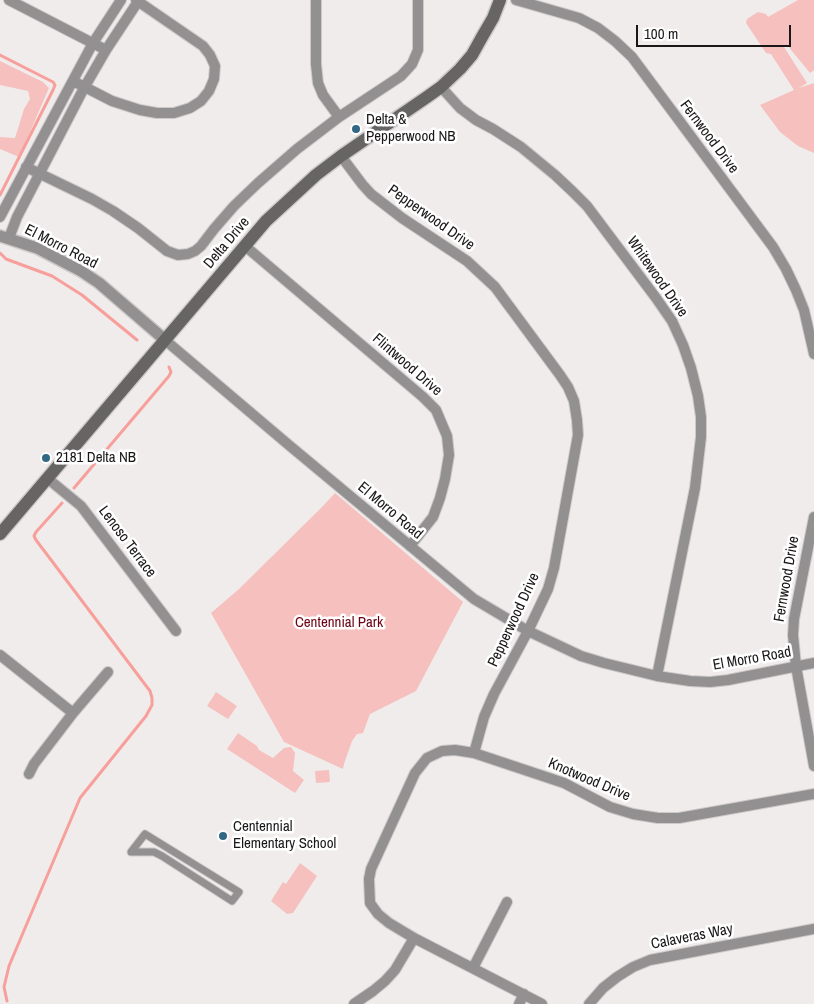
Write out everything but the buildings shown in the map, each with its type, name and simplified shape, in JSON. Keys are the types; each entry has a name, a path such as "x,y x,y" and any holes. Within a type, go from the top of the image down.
{"main road":[{"name":"Delta Drive","path":"0,534 266,221 316,175 440,87 460,69 472,54 493,18 500,0"}],"street":[{"path":"9,0 106,50"},
{"path":"0,217 93,43 121,0"},
{"path":"4,237 18,217 84,88 138,0 203,46 215,66 214,79 201,101 190,108 174,113 140,110 112,101 84,88 73,81"},
{"path":"316,0 316,64 318,83 323,96 338,117"},
{"path":"26,168 113,211 168,251 178,255 195,251 258,183 297,149 338,117 402,76 412,64 418,50 418,0"},
{"name":"Fernwood Drive","path":"516,0 579,18 598,28 632,57 782,262 801,304 814,354"},
{"name":"Whitewood Drive","path":"440,87 460,108 521,148 572,190 587,206 656,298 672,321 683,345 698,396 701,437 695,488 658,676"},
{"name":"Pepperwood Drive","path":"341,156 371,194 394,212 468,261 495,288 560,375 574,401 578,435 554,568 548,589 484,717 474,753"},
{"name":"El Morro Road","path":"4,237 37,248 81,271 99,283 474,599 528,631 582,656 604,663 658,676 690,681 710,682 728,680 814,663"},
{"name":"Flintwood Drive","path":"245,246 436,410 447,436 449,455 445,479 433,517 410,546"},
{"name":"Lenoso Terrace","path":"47,478 81,506 176,632"},
{"name":"Fernwood Drive","path":"814,517 794,619 793,635 796,666 814,766"},
{"path":"0,655 73,713"},
{"path":"29,774 34,764 73,713 108,672"},
{"path":"474,753 455,750 442,751 427,758 415,773 371,869 369,879 370,903 389,924 542,1004"},
{"name":"Knotwood Drive","path":"474,753 564,783 610,807 633,814 658,818 688,817 814,794"},
{"path":"145,834 239,892 232,901 154,852 132,852 145,834"},
{"path":"473,968 507,902"},
{"name":"Calaveras Way","path":"589,1004 603,988 618,977 633,967 650,960 814,929"},
{"path":"354,1004 373,991 395,970 414,938"},
{"path":"519,1004 524,994"}],"green space":[{"path":"798,0 814,0 814,70 810,73 787,45 784,47 807,83 799,88 814,83 814,153 798,146 780,132 760,105 794,90 771,54 766,53 746,23 747,19 758,12 766,14 768,17"},
{"path":"0,61 43,82 49,88 19,157 0,149 0,137 15,138 24,109 30,99 28,91 0,85"},
{"name":"Centennial Park","path":"335,493 463,602 416,691 370,714 363,733 357,734 352,741 343,769 284,742 211,613 239,589"},
{"path":"216,692 237,706 228,719 207,706"},
{"path":"238,733 257,746 259,750 273,758 284,748 291,747 295,753 293,771 304,780 295,793 227,749"},
{"path":"329,770 330,782 316,783 315,771"},
{"path":"300,863 317,876 293,913 287,914 271,901 283,882 286,884"}],"waterway":[{"path":"0,55 53,82 55,85 0,195"},
{"path":"0,253 6,259 52,276 82,295 137,340"},
{"path":"74,488 169,376 171,372 169,367"},
{"path":"7,1001 4,987 9,966 80,798 146,716 152,705 150,691 34,536 62,503"}],"place":[{"name":"Delta & Pepperwood NB","path":"356,129"},
{"name":"2181 Delta NB","path":"46,458"},
{"name":"Centennial Elementary School","path":"223,836"}]}
